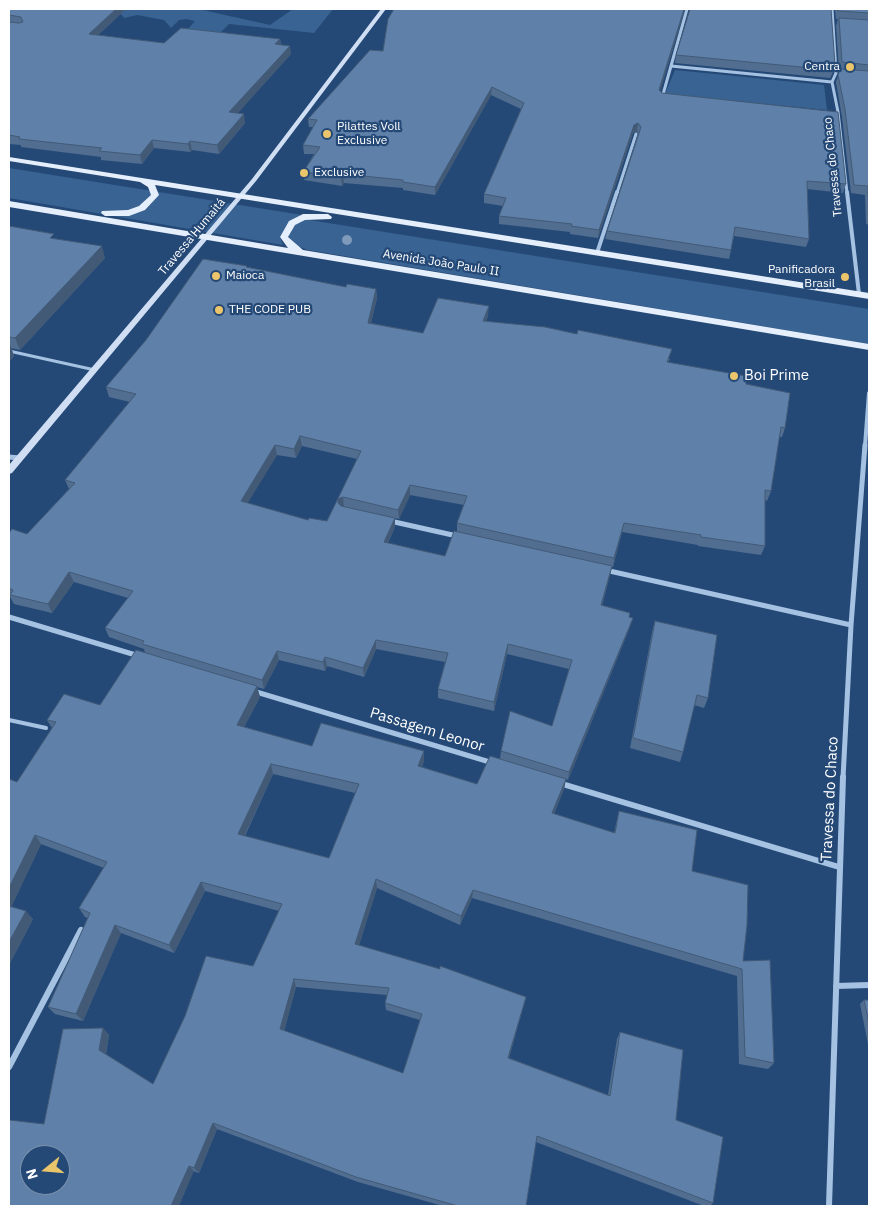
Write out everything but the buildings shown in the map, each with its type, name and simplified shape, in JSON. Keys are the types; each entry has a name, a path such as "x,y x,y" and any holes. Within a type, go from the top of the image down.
{"main road":[{"path":"9,159 869,296"},
{"path":"57,212 121,214 142,208 155,195 152,186 147,182 137,179"},
{"name":"Avenida João Paulo II","path":"9,204 869,347"},
{"path":"309,254 298,251 291,246 284,236 296,220 311,216 357,219 375,217"}],"street":[{"name":"Travessa Humaitá","path":"9,472 241,196 382,9"},
{"path":"670,99 661,98 687,9"},
{"path":"671,66 832,82 836,73 832,9"},
{"path":"832,22 842,23"},
{"path":"836,73 844,74"},
{"name":"Travessa do Chaco","path":"832,82 839,117 859,294"},
{"path":"829,116 839,117"},
{"path":"597,253 636,134"},
{"name":"Travessa do Chaco","path":"829,1206 839,867 851,625 869,393"},
{"path":"9,457 20,458"},
{"path":"381,519 467,539"},
{"path":"602,569 851,625"},
{"path":"9,617 142,657"},
{"name":"Passagem Leonor","path":"247,689 495,764"},
{"path":"552,781 839,867"},
{"path":"9,1068 81,930"},
{"path":"836,986 869,985"}],"lane":[{"path":"9,351 95,370"},
{"path":"9,720 46,728"}],"shaded area":[{"path":"124,9 198,9 270,25 293,9 333,9 314,33 229,24 217,36 182,36 195,21 179,20 171,28 164,20 137,15 124,18 120,13"},
{"path":"675,70 824,85 827,110 665,94"},
{"path":"9,168 302,215 289,221 280,237 283,245 9,198"},
{"path":"303,219 869,309 869,344 308,250 294,245 288,237 295,224"}],"place":[{"name":"Centra","path":"850,67"},
{"name":"Pilattes Voll Exclusive","path":"327,134"},
{"name":"Exclusive","path":"304,173"},
{"name":"Maioca","path":"216,276"},
{"name":"Panificadora Brasil","path":"845,277"},
{"name":"THE CODE PUB","path":"219,310"},
{"name":"Boi Prime","path":"734,376"}]}
